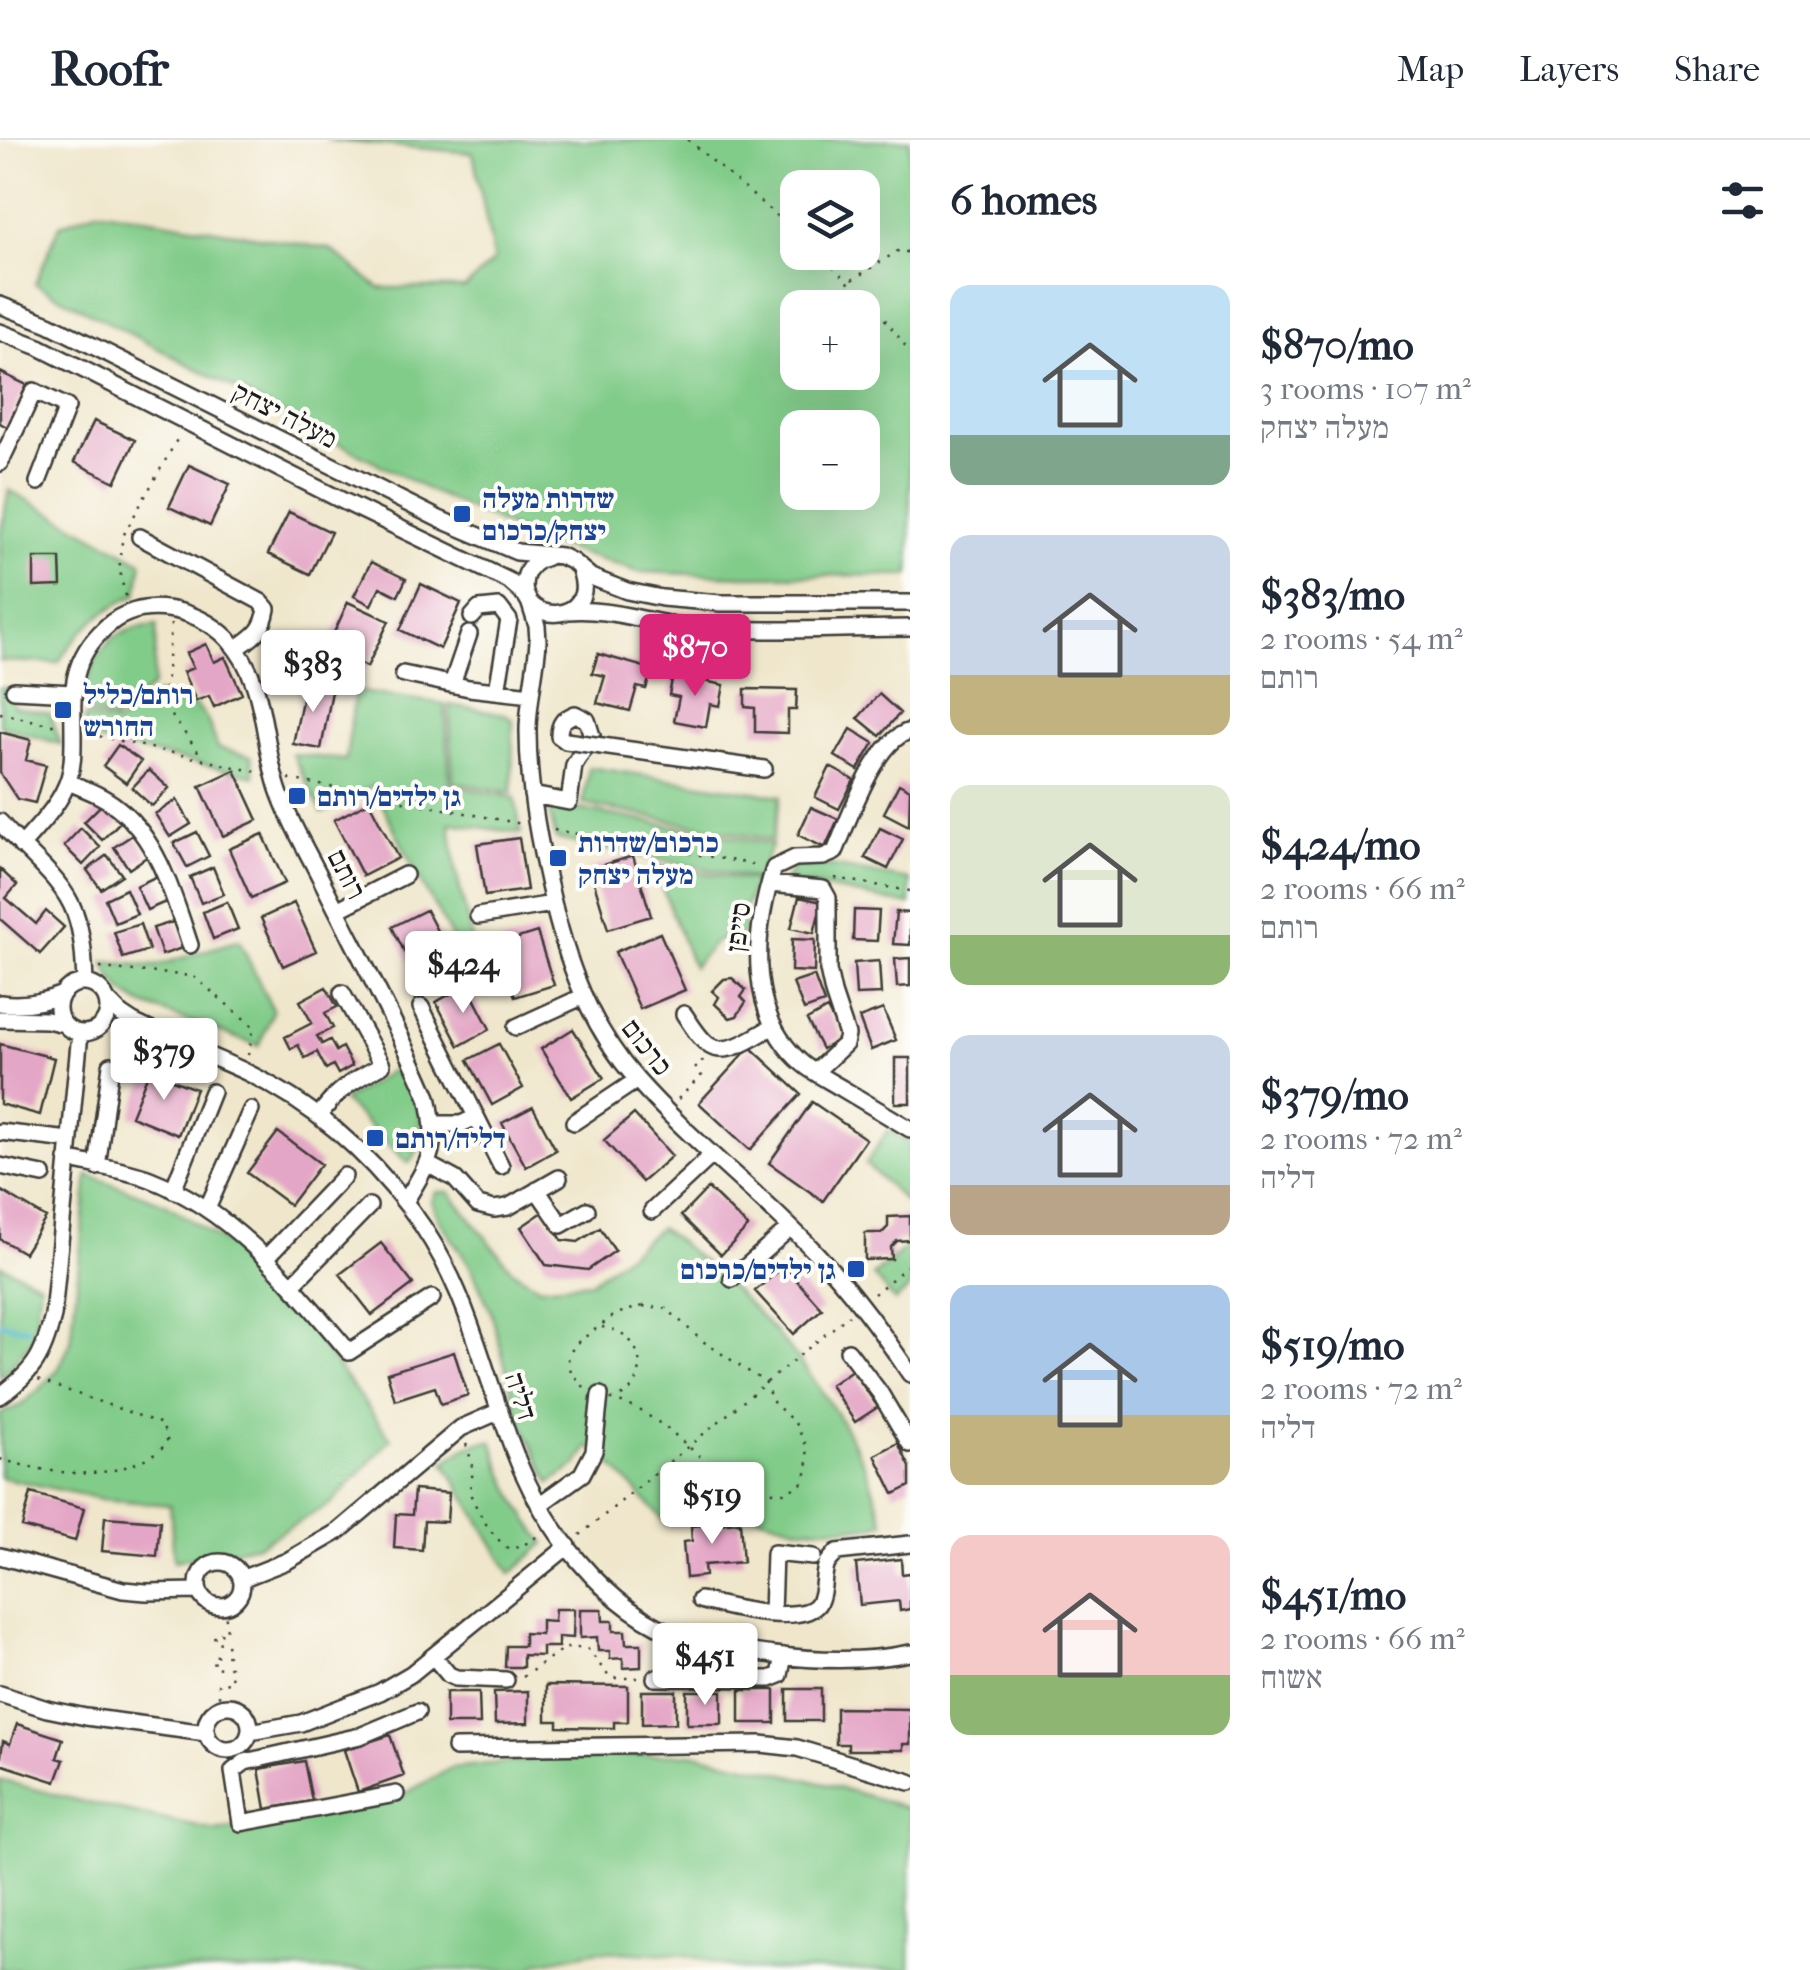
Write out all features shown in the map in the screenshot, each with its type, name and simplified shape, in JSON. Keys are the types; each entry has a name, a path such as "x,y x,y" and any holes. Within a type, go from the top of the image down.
{"street":[{"name":"מעלה יצחק","path":"0,305 49,324 489,542 517,552 551,556"},
{"name":"מעלה יצחק","path":"0,332 510,581 528,598"},
{"path":"0,463 34,391 68,407 38,482"},
{"path":"140,536 261,602 267,609 265,623 258,633 236,649"},
{"path":"910,603 694,602 604,584 562,556 541,558 533,564 525,581 528,598 548,614 589,610 720,629 910,628"},
{"path":"565,612 576,605 584,590 580,570"},
{"name":"כרכום","path":"528,598 537,626 537,661"},
{"path":"452,684 479,609 499,607 509,620 497,692"},
{"path":"22,846 68,782 73,765 73,693 78,665 91,644 105,628 130,613 172,608"},
{"name":"רותם","path":"172,608 202,619 226,636 245,660 258,690 278,790 428,1096 434,1124 431,1156 405,1202"},
{"name":"כרכום","path":"565,612 548,627 537,661 528,729 536,827 568,959 584,996 612,1048 637,1080 815,1251 861,1305 910,1374"},
{"path":"403,674 530,696"},
{"path":"14,690 73,693"},
{"path":"532,795 569,802 574,766 592,736 587,720 575,714 563,719 558,727 558,736 566,741 602,746 764,769"},
{"name":"סייפן","path":"910,731 892,739 875,766 835,852 823,857 796,858 772,876 759,938 763,1002 772,1027 788,1049 815,1072 910,1130"},
{"path":"68,782 120,809 144,836 168,884 190,945"},
{"path":"0,822 61,887 75,912 85,975 107,1000 108,1008 103,1024 88,1033 46,1020 0,1019"},
{"path":"337,910 404,875"},
{"path":"772,876 823,889 828,898 828,970 848,1034 845,1044 815,1072"},
{"path":"478,916 553,904"},
{"path":"0,1003 30,1004 63,994 85,975"},
{"path":"318,1116 343,1086 382,1064 342,993"},
{"path":"63,994 58,1008 64,1024"},
{"path":"516,1027 584,996"},
{"name":"דליה","path":"107,1000 121,1014 147,1029 245,1071 300,1103 354,1143 405,1202 430,1236 458,1290 518,1461 539,1505 599,1583 625,1605 681,1637 718,1648 856,1659 910,1653"},
{"path":"421,1008 500,1166"},
{"path":"684,1014 708,1046 718,1049 727,1049 772,1027"},
{"name":"דליה","path":"103,1024 123,1023 147,1029"},
{"path":"0,1396 36,1364 48,1339 80,1033"},
{"path":"97,1166 111,1064"},
{"path":"574,1122 637,1080"},
{"path":"173,1190 212,1092"},
{"path":"207,1209 251,1110"},
{"path":"434,1124 461,1124 476,1117"},
{"path":"0,1132 69,1140"},
{"path":"652,1211 712,1155"},
{"path":"66,1160 148,1178 223,1219 292,1285 349,1352 432,1298"},
{"path":"427,1164 455,1179 478,1204 494,1209 508,1206 559,1178"},
{"path":"0,1166 43,1174"},
{"path":"266,1258 344,1176"},
{"path":"537,1190 561,1226 587,1210"},
{"path":"292,1285 369,1206"},
{"path":"732,1279 790,1228"},
{"path":"848,1351 903,1414 910,1444"},
{"path":"539,1505 582,1474 594,1451 606,1398"},
{"path":"241,1579 287,1561 339,1531 461,1428 500,1410"},
{"path":"700,1600 736,1610 803,1613 816,1608 828,1564 838,1552 910,1544"},
{"path":"250,1732 301,1723 380,1692 411,1674 568,1546"},
{"path":"772,1614 774,1553 813,1556"},
{"path":"0,1556 123,1590 199,1591"},
{"path":"220,1562 233,1566 241,1579 239,1596 225,1606 208,1603 199,1591 201,1573 220,1562"},
{"path":"434,1656 448,1676 506,1680"},
{"path":"654,1678 770,1680 780,1675 784,1656"},
{"path":"0,1694 86,1717 206,1733"},
{"path":"228,1706 248,1717 250,1732 244,1744 230,1751 214,1746 206,1733 208,1718 220,1707 228,1706"},
{"path":"396,1794 241,1823 234,1771 244,1762 360,1736 417,1712"},
{"path":"318,1716 330,1743"},
{"path":"455,1748 760,1744 797,1748 910,1782"}],"path":[{"path":"688,140 780,219"},
{"path":"850,281 900,248 910,254"},
{"path":"838,270 910,352"},
{"path":"130,613 119,575 124,535 186,422"},
{"path":"172,608 164,705 204,760"},
{"path":"0,713 275,776 772,876"},
{"path":"832,878 910,892"},
{"path":"85,975 192,976 254,1027 245,1071"},
{"path":"667,1110 702,1075 695,1067 718,1049"},
{"path":"568,1546 910,1264"},
{"path":"643,1306 666,1308 702,1340 766,1383 771,1400 795,1423 806,1447 808,1469 801,1484 785,1493 756,1490 712,1468 638,1409 583,1386 571,1372 568,1359 574,1344 616,1314 643,1306"},
{"path":"599,1326 621,1332 633,1343 641,1364 636,1382 627,1393 606,1398"},
{"path":"0,1460 65,1474 107,1473 154,1456 168,1443 162,1424 25,1376"},
{"path":"461,1428 472,1461 474,1478 469,1491 482,1519 503,1545 509,1549 522,1546 552,1526"},
{"path":"220,1707 218,1683 232,1682 230,1666 214,1668 213,1656 228,1655 227,1642 215,1643 214,1634 227,1632 225,1606"},
{"path":"506,1680 521,1678 564,1648 587,1648 610,1678 654,1678"}],"green space":[{"path":"326,140 910,140 910,575 639,572 538,540 430,491 35,284 60,225 98,210 330,249 379,288 465,288 494,260 473,153"},
{"path":"9,490 142,562 137,594 92,622 58,663 0,661 0,536"},
{"path":"157,625 153,686 114,720 88,713 85,688 96,658 114,637 135,628"},
{"path":"0,688 7,688 14,707 49,713 61,744 0,726"},
{"path":"355,691 445,704 450,785 515,798 521,833 450,823 456,872 486,998 418,877 373,786 322,813 292,754 346,760"},
{"path":"157,694 191,703 204,715 218,748 251,756 254,776 83,738 85,717 117,724"},
{"path":"449,705 505,714 513,720 512,793 453,782"},
{"path":"589,767 781,796 772,840 583,804"},
{"path":"547,803 772,844 757,879 556,839"},
{"path":"653,865 755,881 745,909 744,933 716,941 693,967"},
{"path":"795,866 910,880 910,905 785,880"},
{"path":"239,940 273,1011 259,1046 141,1004 123,992 104,962 156,966"},
{"path":"400,1065 422,1128 417,1152 408,1163 343,1101"},
{"path":"888,1130 910,1143 910,1206 866,1164"},
{"path":"88,1175 166,1204 233,1248 310,1330 391,1439 332,1503 258,1545 174,1561 170,1505 102,1499 0,1477 0,1414 21,1405 41,1388 59,1368 71,1341"},
{"path":"436,1192 449,1192 513,1271 540,1287 591,1282 660,1228 720,1277 802,1365 846,1431 867,1472 884,1523 869,1527 801,1528 754,1515 667,1524 599,1451 588,1447 577,1465 550,1483 519,1418 491,1312 470,1265 438,1218 432,1201"},
{"path":"910,1245 910,1288 895,1301 873,1276"},
{"path":"0,1265 40,1283 34,1337 0,1377"},
{"path":"492,1441 513,1495 545,1543 511,1574 445,1463 466,1447"},
{"path":"696,1754 910,1809 910,1970 742,1970 684,1956 598,1951 539,1963 528,1970 0,1970 0,1780 216,1831 397,1798 451,1768 569,1756"}],"building":[{"path":"0,372 27,385 7,427 0,423"},
{"path":"94,421 135,440 115,482 74,462"},
{"path":"189,465 230,484 210,526 169,507"},
{"path":"289,512 331,532 310,574 268,554"},
{"path":"34,558 60,558 61,586 34,587"},
{"path":"371,562 406,579 398,596 380,587 371,605 354,596"},
{"path":"421,584 461,603 440,649 400,630"},
{"path":"348,602 389,621 367,667 327,648"},
{"path":"206,644 214,662 225,657 242,694 214,707 209,696 196,701 183,672 193,668 186,653"},
{"path":"598,654 652,669 646,689 637,687 630,711 597,703 605,676 592,673"},
{"path":"673,675 724,685 720,706 710,704 706,727 674,721 679,697 669,695"},
{"path":"306,681 333,686 321,749 293,744"},
{"path":"745,689 797,690 796,710 788,710 788,733 755,732 755,708 745,707"},
{"path":"879,694 900,713 880,736 858,718"},
{"path":"851,729 874,743 858,770 835,756"},
{"path":"0,732 31,740 26,760 46,765 35,803 17,799 0,773"},
{"path":"118,745 141,761 126,783 103,766"},
{"path":"830,767 854,780 839,809 815,797"},
{"path":"149,770 169,788 152,806 132,788"},
{"path":"235,770 258,820 223,836 200,786"},
{"path":"899,784 910,790 909,826 884,813"},
{"path":"177,800 191,824 170,837 155,814"},
{"path":"369,802 398,858 363,876 334,820"},
{"path":"102,804 120,822 102,840 84,822"},
{"path":"811,807 838,819 825,848 798,835"},
{"path":"81,828 100,847 83,865 64,846"},
{"path":"880,828 903,839 888,869 865,858"},
{"path":"197,832 209,856 187,867 174,843"},
{"path":"134,834 148,856 129,869 114,847"},
{"path":"263,834 285,883 251,898 229,849"},
{"path":"519,838 527,890 485,896 477,844"},
{"path":"107,855 122,875 101,889 87,870"},
{"path":"633,856 651,916 608,929 590,869"},
{"path":"213,867 224,894 201,903 190,877"},
{"path":"0,869 17,885 6,898 36,924 46,911 64,927 40,954 0,919"},
{"path":"157,876 168,901 147,910 136,886"},
{"path":"126,889 137,914 115,923 105,899"},
{"path":"799,897 822,902 814,933 791,928"},
{"path":"227,902 238,929 213,939 203,912"},
{"path":"294,903 316,951 283,966 261,918"},
{"path":"426,910 455,965 420,983 392,927"},
{"path":"854,910 879,911 877,941 853,940"},
{"path":"896,912 910,913 910,945 893,944"},
{"path":"176,921 185,947 162,955 153,928"},
{"path":"140,924 149,950 123,958 114,932"},
{"path":"537,932 554,985 515,997 499,944"},
{"path":"660,933 685,990 640,1009 615,952"},
{"path":"792,939 815,940 814,972 791,971"},
{"path":"910,958 910,986 897,987 895,959"},
{"path":"879,961 881,994 856,995 854,963"},
{"path":"814,976 824,1003 804,1010 793,983"},
{"path":"732,978 746,990 741,997 746,1002 737,1016 730,1018 715,1004 719,997 712,991 724,979"},
{"path":"467,985 490,1029 459,1046 436,1002"},
{"path":"326,987 337,1007 325,1013 333,1028 317,1036 322,1044 330,1040 336,1051 342,1047 352,1066 338,1074 333,1065 326,1069 317,1052 305,1058 298,1045 291,1049 285,1037 312,1023 300,1001"},
{"path":"827,1009 842,1038 822,1049 807,1020"},
{"path":"883,1009 896,1040 871,1050 859,1018"},
{"path":"573,1029 604,1078 571,1098 541,1049"},
{"path":"0,1044 54,1058 40,1115 0,1104"},
{"path":"499,1044 523,1088 492,1105 468,1060"},
{"path":"750,1047 801,1094 750,1150 699,1103"},
{"path":"895,1058 910,1058 910,1103 895,1103"},
{"path":"149,1071 196,1089 178,1135 131,1116"},
{"path":"812,1102 866,1139 823,1201 769,1163"},
{"path":"533,1107 556,1150 526,1167 502,1123"},
{"path":"634,1114 672,1156 642,1182 604,1140"},
{"path":"278,1132 321,1164 290,1205 247,1173"},
{"path":"708,1188 748,1227 721,1255 681,1216"},
{"path":"0,1190 46,1218 24,1253 0,1239"},
{"path":"543,1212 562,1240 578,1242 600,1228 615,1251 588,1270 546,1265 521,1227"},
{"path":"910,1216 910,1240 897,1241 891,1247 892,1259 865,1260 865,1233 882,1233 888,1227 888,1217"},
{"path":"381,1243 413,1284 372,1315 340,1274"},
{"path":"784,1266 822,1309 794,1334 755,1291"},
{"path":"454,1352 468,1395 441,1404 435,1387 395,1400 387,1373"},
{"path":"852,1370 878,1407 855,1422 830,1385"},
{"path":"898,1443 910,1467 910,1486 894,1494 875,1455"},
{"path":"414,1490 449,1493 447,1522 424,1521 422,1550 394,1548 396,1514 412,1515"},
{"path":"31,1493 84,1508 75,1541 22,1527"},
{"path":"105,1517 160,1521 157,1556 102,1551"},
{"path":"740,1522 743,1562 704,1565 705,1576 686,1578 683,1542 692,1541 691,1526"},
{"path":"901,1559 902,1574 910,1573 910,1609 900,1611 899,1601 860,1605 856,1564"},
{"path":"555,1609 574,1609 573,1638 558,1637 558,1647 542,1647 542,1656 523,1655 523,1667 505,1667 506,1646 524,1646 524,1633 541,1634 541,1620 554,1621"},
{"path":"580,1609 602,1609 603,1621 613,1621 613,1631 625,1631 626,1644 641,1644 641,1667 623,1668 623,1658 610,1659 610,1651 598,1651 597,1637 580,1638"},
{"path":"546,1685 628,1686 628,1722 614,1722 614,1728 558,1727 558,1721 546,1721"},
{"path":"787,1689 821,1689 821,1721 787,1721"},
{"path":"740,1690 775,1690 775,1723 740,1723"},
{"path":"528,1691 528,1723 495,1724 494,1692"},
{"path":"642,1691 676,1691 676,1723 642,1724"},
{"path":"687,1691 722,1691 722,1724 687,1724"},
{"path":"446,1692 479,1692 480,1724 446,1724"},
{"path":"836,1708 910,1709 910,1744 903,1744 903,1750 848,1750 848,1744 836,1744"},
{"path":"17,1724 63,1739 57,1758 64,1760 56,1782 0,1764 3,1741 10,1744"},
{"path":"390,1735 404,1776 358,1792 344,1750"},
{"path":"304,1761 312,1801 266,1809 259,1769"}],"waterway":[{"path":"0,1323 28,1329"}],"place":[{"name":"שדרות מעלה יצחק/כרכום","path":"462,514"},
{"name":"רותם/כליל החורש","path":"63,710"},
{"name":"גן ילדים/רותם","path":"297,796"},
{"name":"כרכום/שדרות מעלה יצחק","path":"558,858"},
{"name":"דליה/רותם","path":"375,1138"},
{"name":"גן ילדים/כרכום","path":"856,1269"}]}
